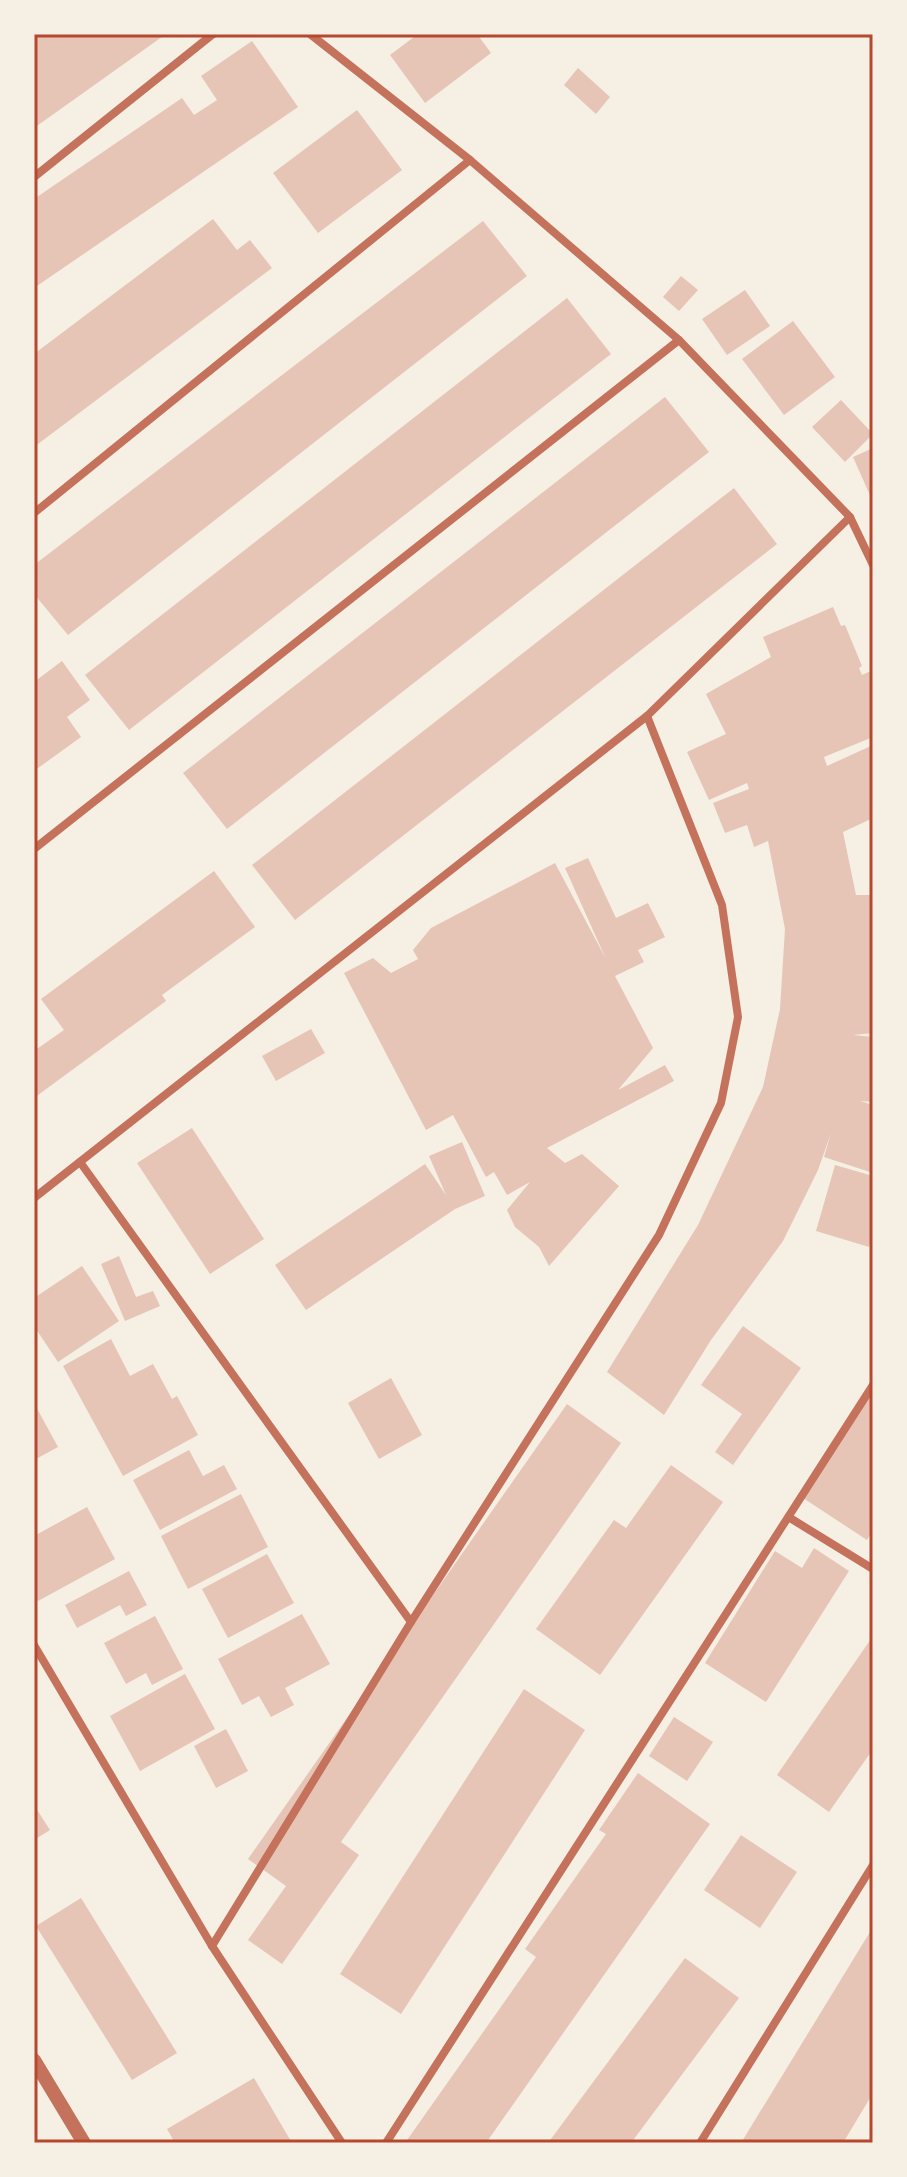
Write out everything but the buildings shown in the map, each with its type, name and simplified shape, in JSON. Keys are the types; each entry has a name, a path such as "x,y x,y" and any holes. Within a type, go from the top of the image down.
{"street":[{"path":"34,177 213,34"},
{"path":"310,34 470,160 679,340 850,517 873,565"},
{"path":"34,513 470,160"},
{"path":"34,849 679,340"},
{"path":"34,1198 647,716 850,517"},
{"path":"212,1946 411,1622 659,1235 721,1103 738,1017 722,905 647,716"},
{"path":"80,1162 411,1622"},
{"path":"386,2143 873,1385"},
{"path":"790,1518 873,1569"},
{"path":"34,1645 212,1946 342,2143"},
{"path":"700,2143 873,1865"},
{"path":"34,2060 84,2143"}]}
